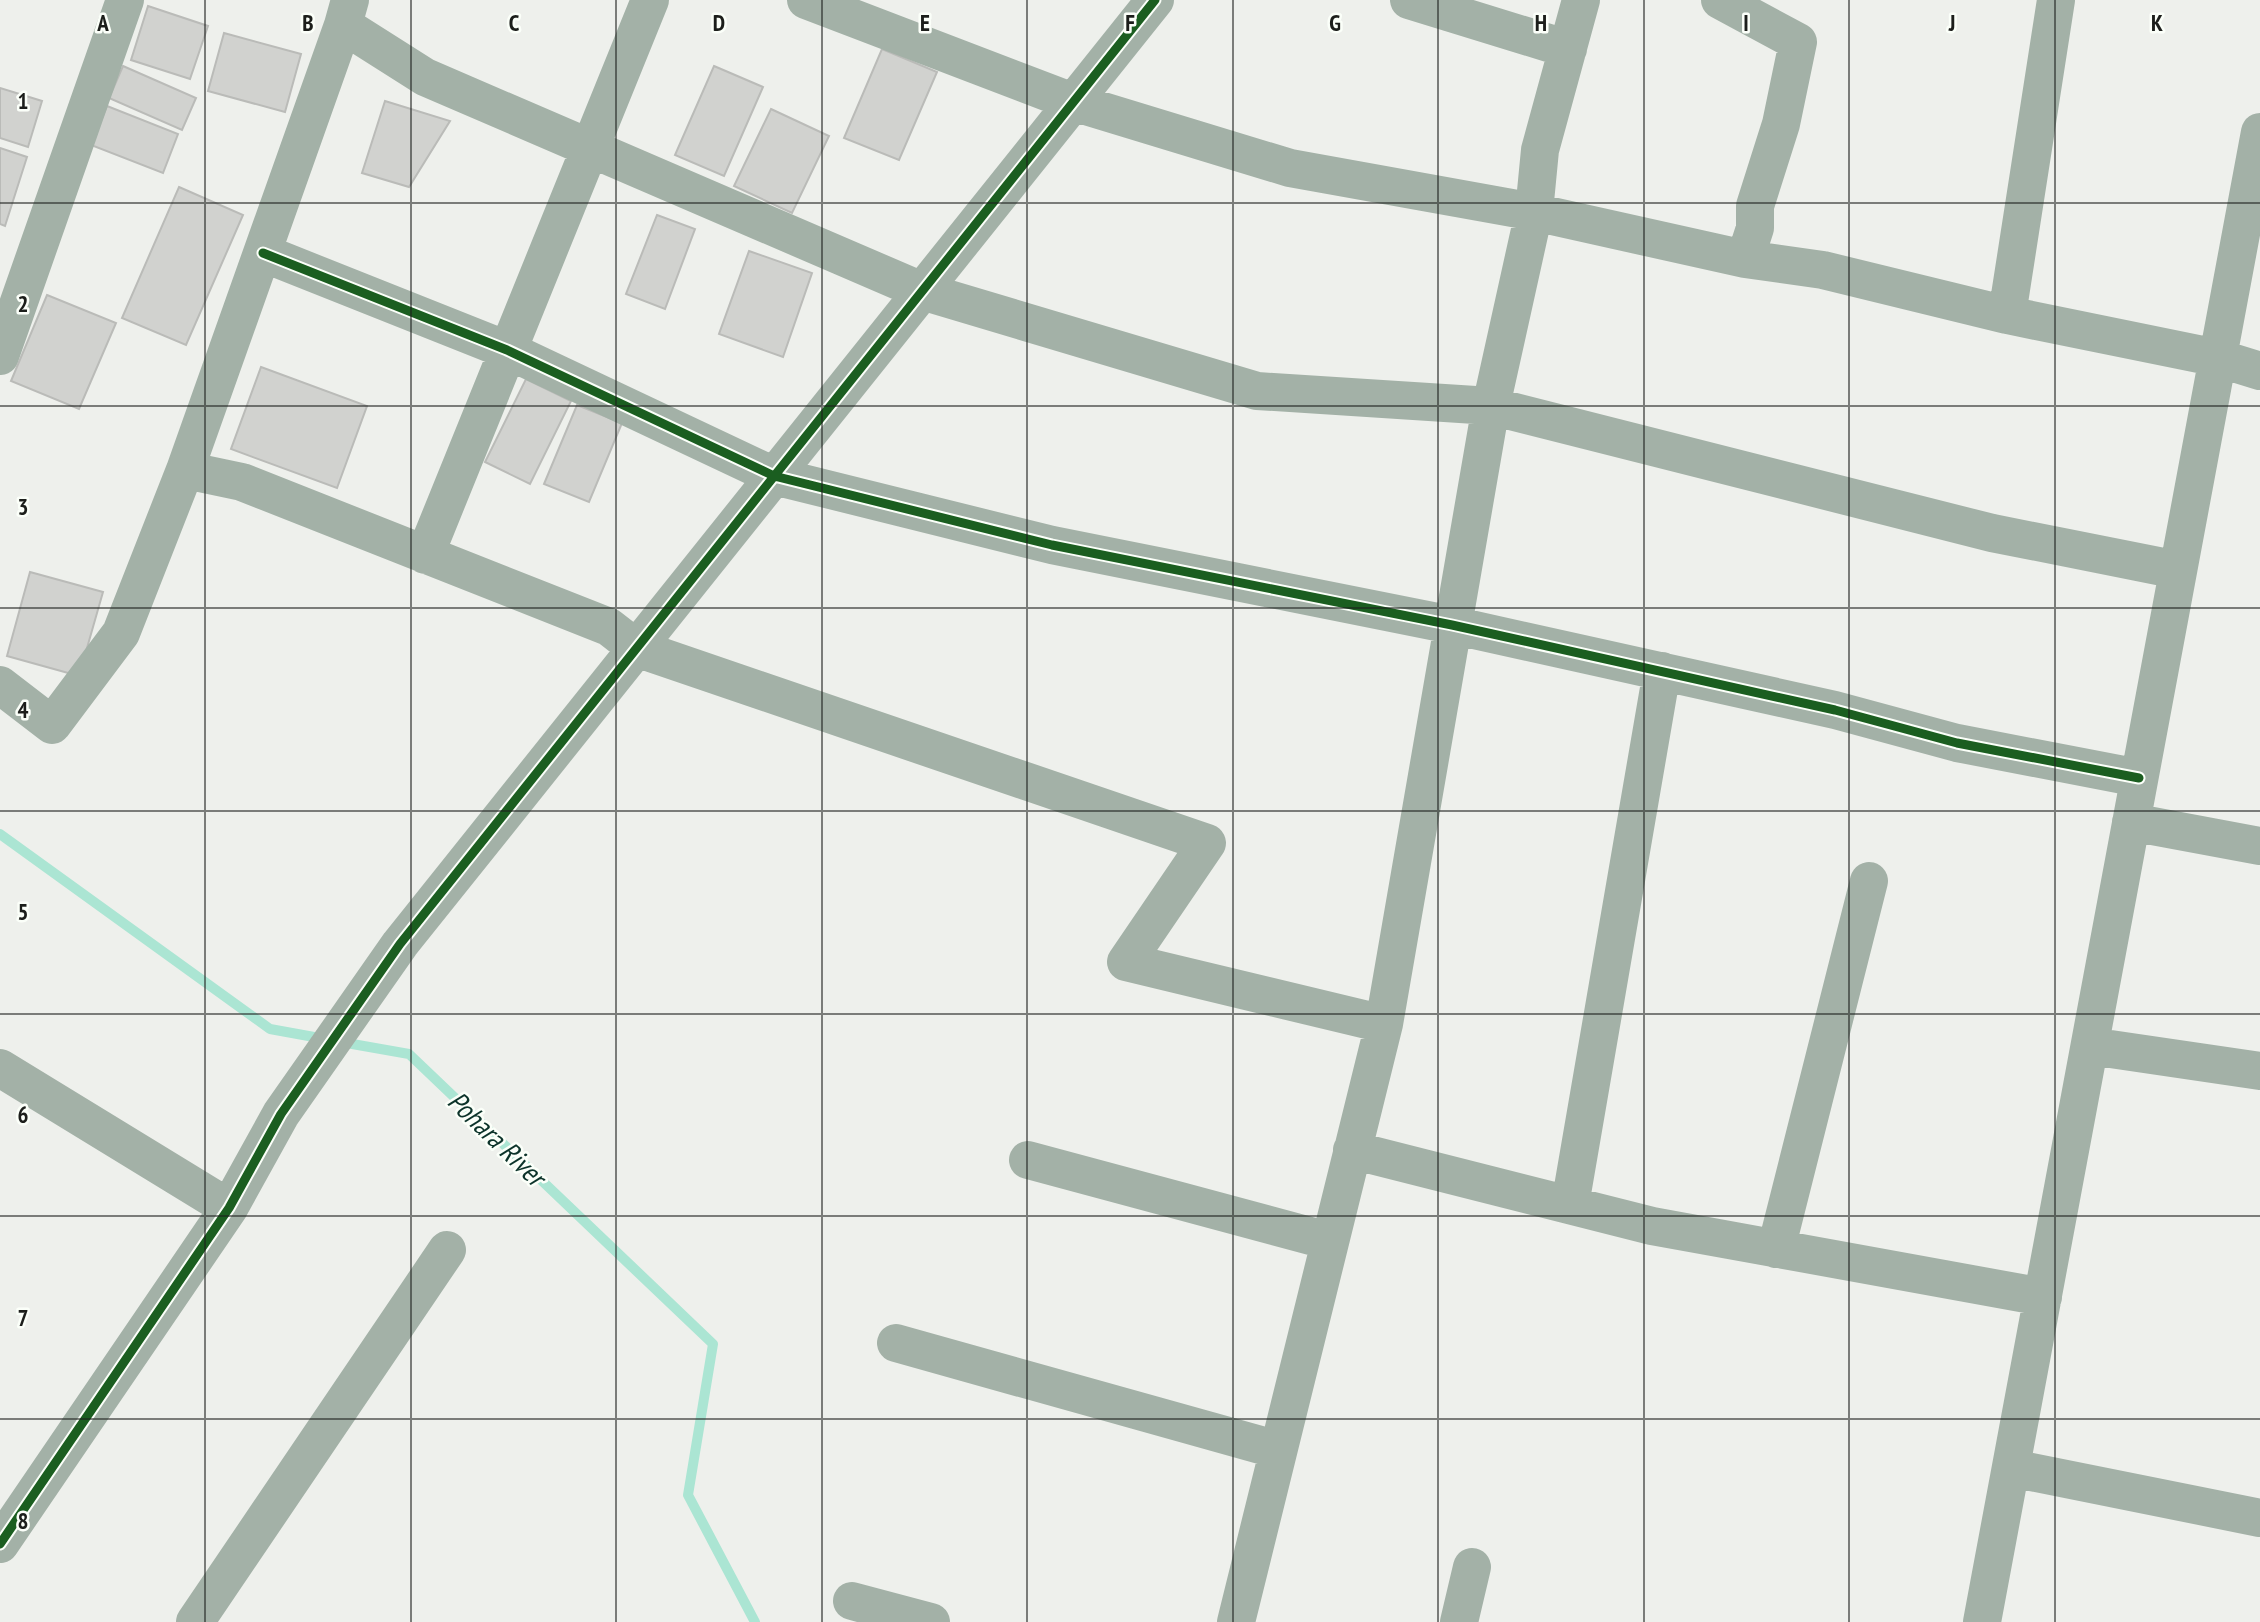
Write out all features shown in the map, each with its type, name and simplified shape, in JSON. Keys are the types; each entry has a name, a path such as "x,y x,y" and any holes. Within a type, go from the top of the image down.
{"street":[{"path":"0,356 125,0"},
{"path":"425,555 650,0"},
{"path":"806,0 1073,102 1290,168 1534,212 1745,259 1823,270 2007,315 2218,358 2260,371"},
{"path":"0,1544 229,1208 281,1114 400,944 1155,0"},
{"path":"1409,0 1568,49"},
{"path":"1236,1622 1384,1024 1491,406 1534,212 1540,150 1581,0"},
{"path":"1720,0 1798,42 1781,124 1755,206 1755,228 1745,259"},
{"path":"2007,315 2056,0"},
{"path":"0,685 52,725 121,633 185,470 264,253 342,8 425,77 922,290 1257,391 1491,406 1992,533 2178,570"},
{"path":"1982,1622 2260,132"},
{"path":"264,253 507,350 774,476 1052,545 1452,625 1835,710 1957,743 2139,778"},
{"path":"185,470 242,482 609,627 636,648 1207,843 1126,962 1384,1024"},
{"path":"1570,1205 1662,671"},
{"path":"2131,822 2260,846"},
{"path":"1776,1248 1869,881"},
{"path":"2090,1046 2260,1070"},
{"path":"0,1068 229,1208"},
{"path":"1352,1150 1651,1226 2043,1297"},
{"path":"1028,1160 1329,1241"},
{"path":"195,1622 447,1250"},
{"path":"897,1343 1278,1450"},
{"path":"2011,1468 2260,1518"},
{"path":"1459,1622 1472,1567"},
{"path":"852,1601 931,1622"}],"building":[{"path":"148,6 208,26 190,79 131,60"},
{"path":"224,33 301,54 285,112 208,91"},
{"path":"882,49 937,72 899,160 844,138"},
{"path":"123,66 196,98 182,130 109,98"},
{"path":"714,66 763,87 724,176 675,155"},
{"path":"0,88 42,101 28,147 0,138"},
{"path":"385,101 450,121 409,187 362,173"},
{"path":"107,106 178,134 163,173 91,145"},
{"path":"771,109 829,136 792,213 734,186"},
{"path":"0,148 27,157 5,226 0,224"},
{"path":"179,187 243,215 186,345 122,318"},
{"path":"657,215 695,229 665,309 626,294"},
{"path":"749,251 812,273 783,357 719,334"},
{"path":"47,295 116,323 79,409 11,381"},
{"path":"261,367 367,406 337,488 231,449"},
{"path":"526,379 571,401 530,484 485,462"},
{"path":"577,405 622,423 589,502 544,484"},
{"path":"30,572 103,592 79,676 7,656"}],"waterway":[{"name":"Pohara River","path":"0,834 270,1029 325,1039"},
{"name":"Pohara River","path":"341,1042 409,1054 713,1344 688,1495 755,1622"}],"cycle path":[{"path":"0,1544 229,1208 281,1114 400,944 1155,0"},
{"path":"263,253 507,350 774,476 1052,545 1452,625 1835,710 1957,743 2139,778"}]}
